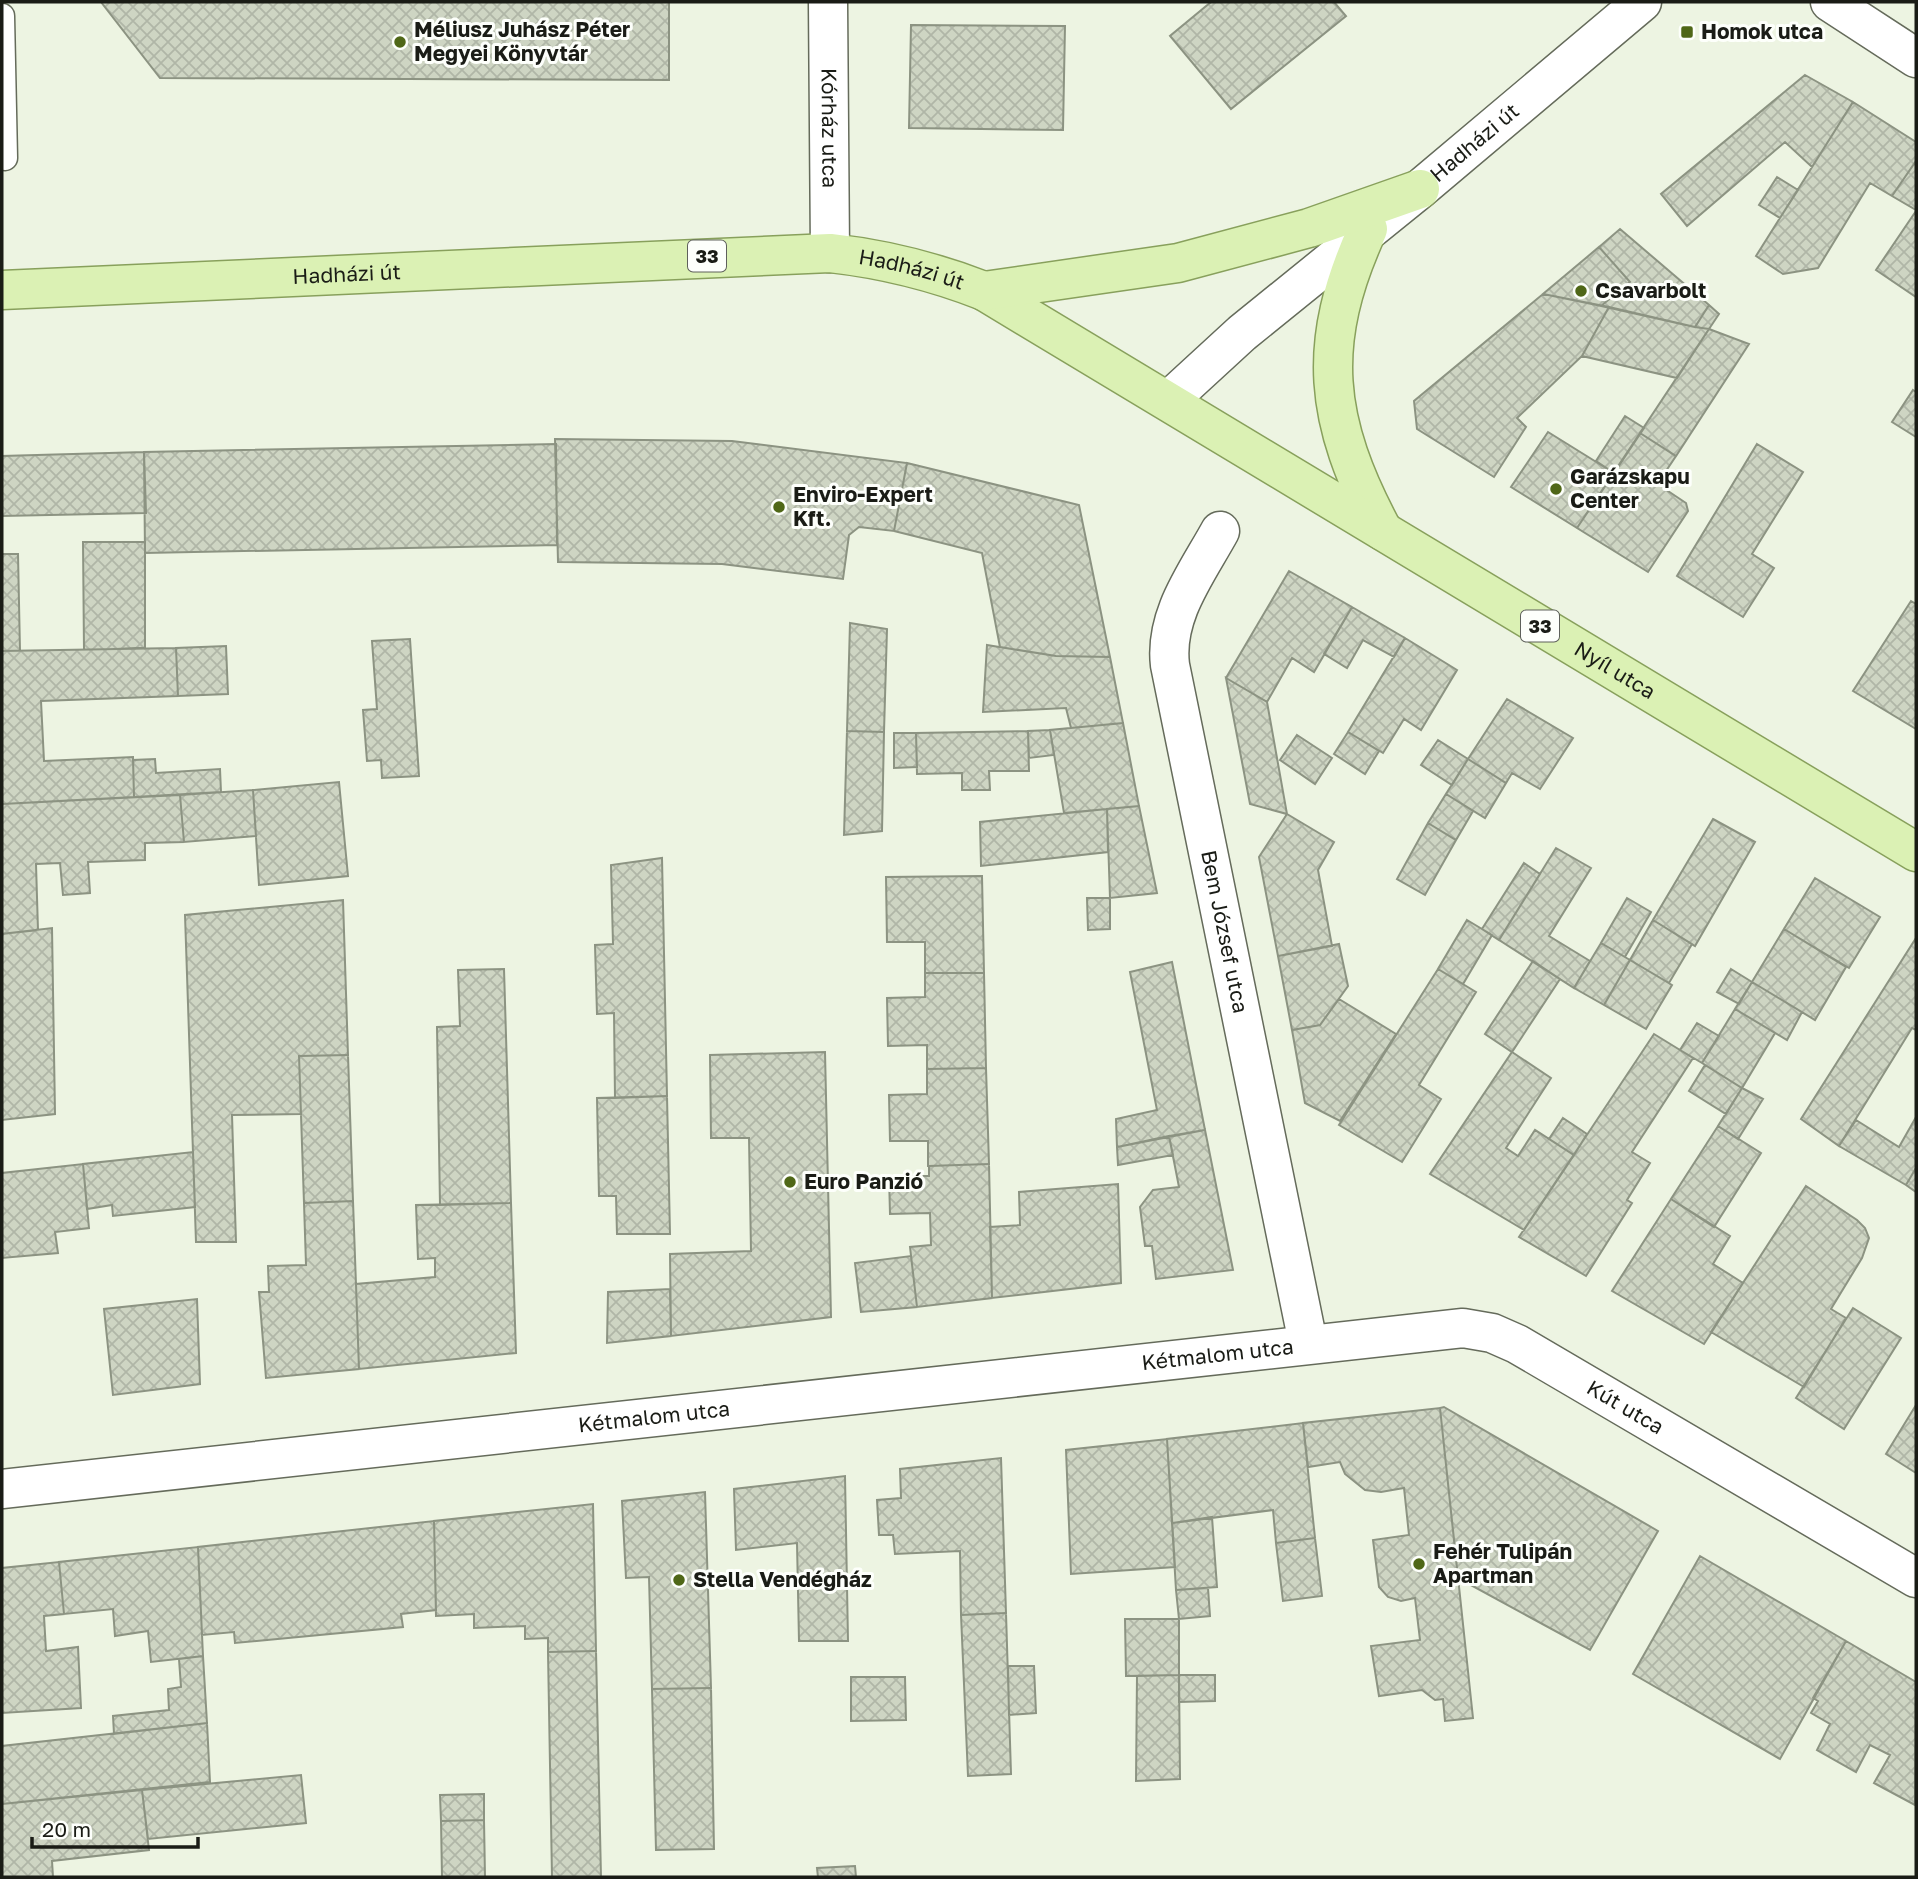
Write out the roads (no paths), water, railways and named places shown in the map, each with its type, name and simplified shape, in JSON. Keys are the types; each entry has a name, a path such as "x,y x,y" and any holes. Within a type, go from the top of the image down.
{"main road":[{"path":"984,291 1178,262 1309,228 1420,189"},
{"path":"1368,229 1339,301 1333,335 1332,377 1345,443 1368,503 1383,531"},
{"name":"Hadházi út","path":"2,290 830,253 880,259 935,272 984,291 1168,401"},
{"name":"Nyíl utca","path":"1168,401 1916,852"}],"street":[{"name":"Kórház utca","path":"828,2 830,253"},
{"name":"Hadházi út","path":"1168,401 1242,333 1420,189 1642,2"},
{"path":"1830,2 1916,58"},
{"name":"Bem József utca","path":"1220,531 1173,618 1168,641 1170,665 1308,1343"},
{"name":"Kút utca","path":"1308,1343 1464,1328 1501,1337 1604,1394 1916,1578"},
{"name":"Kétmalom utca","path":"2,1489 1308,1343"}],"lane":[{"path":"2,16 5,158"}],"place":[{"name":"Homok utca","path":"1687,32"},
{"name":"Méliusz Juhász Péter Megyei Könyvtár","path":"400,42"},
{"name":"Csavarbolt","path":"1581,291"},
{"name":"Garázskapu Center","path":"1556,489"},
{"name":"Enviro-Expert Kft.","path":"779,507"},
{"name":"Euro Panzió","path":"790,1182"},
{"name":"Fehér Tulipán Apartman","path":"1419,1564"},
{"name":"Stella Vendégház","path":"679,1580"}]}
